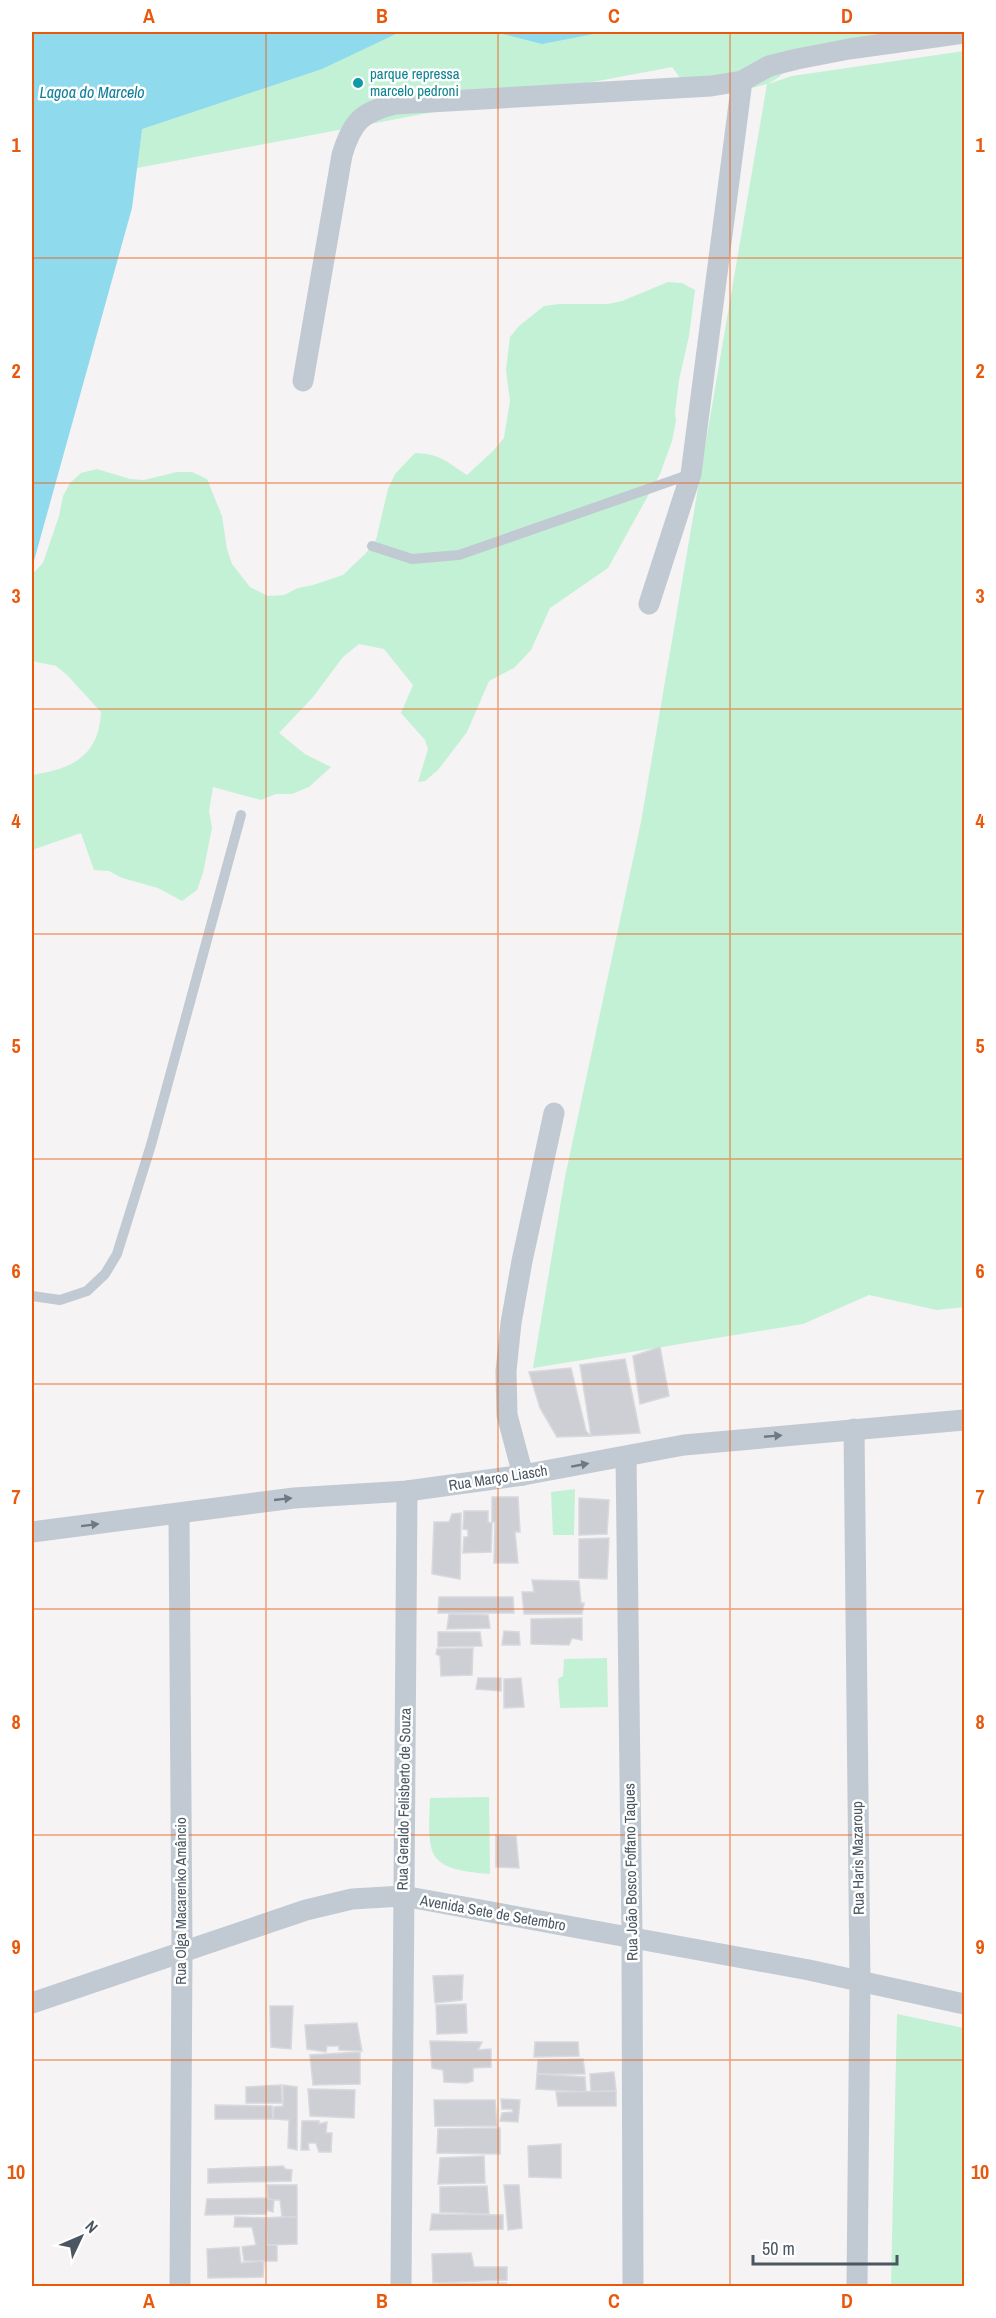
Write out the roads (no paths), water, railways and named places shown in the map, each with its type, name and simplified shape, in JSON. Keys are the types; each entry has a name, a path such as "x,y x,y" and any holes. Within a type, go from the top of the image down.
{"street":[{"path":"303,381 342,155 351,130 361,117 375,109 394,104 711,86 742,81 769,66 849,48 964,33"},
{"path":"649,604 691,474 742,81"},
{"path":"523,1475 507,1415 506,1371 511,1323 522,1261 554,1113"},
{"name":"Rua Março Liasch","path":"32,1532 179,1515 236,1504 407,1491 523,1475 684,1444 964,1420"},
{"name":"Rua Haris Mazaroup","path":"854,1429 860,1983 857,2286"},
{"name":"Rua João Bosco Foffano Taques","path":"626,1457 632,1937 633,2286"},
{"name":"Rua Geraldo Felisberto de Souza","path":"402,2286 407,1491"},
{"name":"Rua Olga Macarenko Amâncio","path":"179,1515 182,1951 180,2286"},
{"name":"Avenida Sete de Setembro","path":"32,2003 306,1911 352,1899 403,1896 809,1970 964,2004"}],"lane":[{"path":"372,546 412,559 459,555 691,474"},
{"path":"32,1296 60,1300 87,1291 105,1274 117,1254 151,1145 241,815"}],"water":[{"name":"Lagoa do Marcelo","path":"32,32 400,32 322,69 142,129 132,208 32,568"},
{"path":"495,32 604,32 542,44"}],"place":[{"name":"parque repressa marcelo pedroni","path":"358,83"}]}
